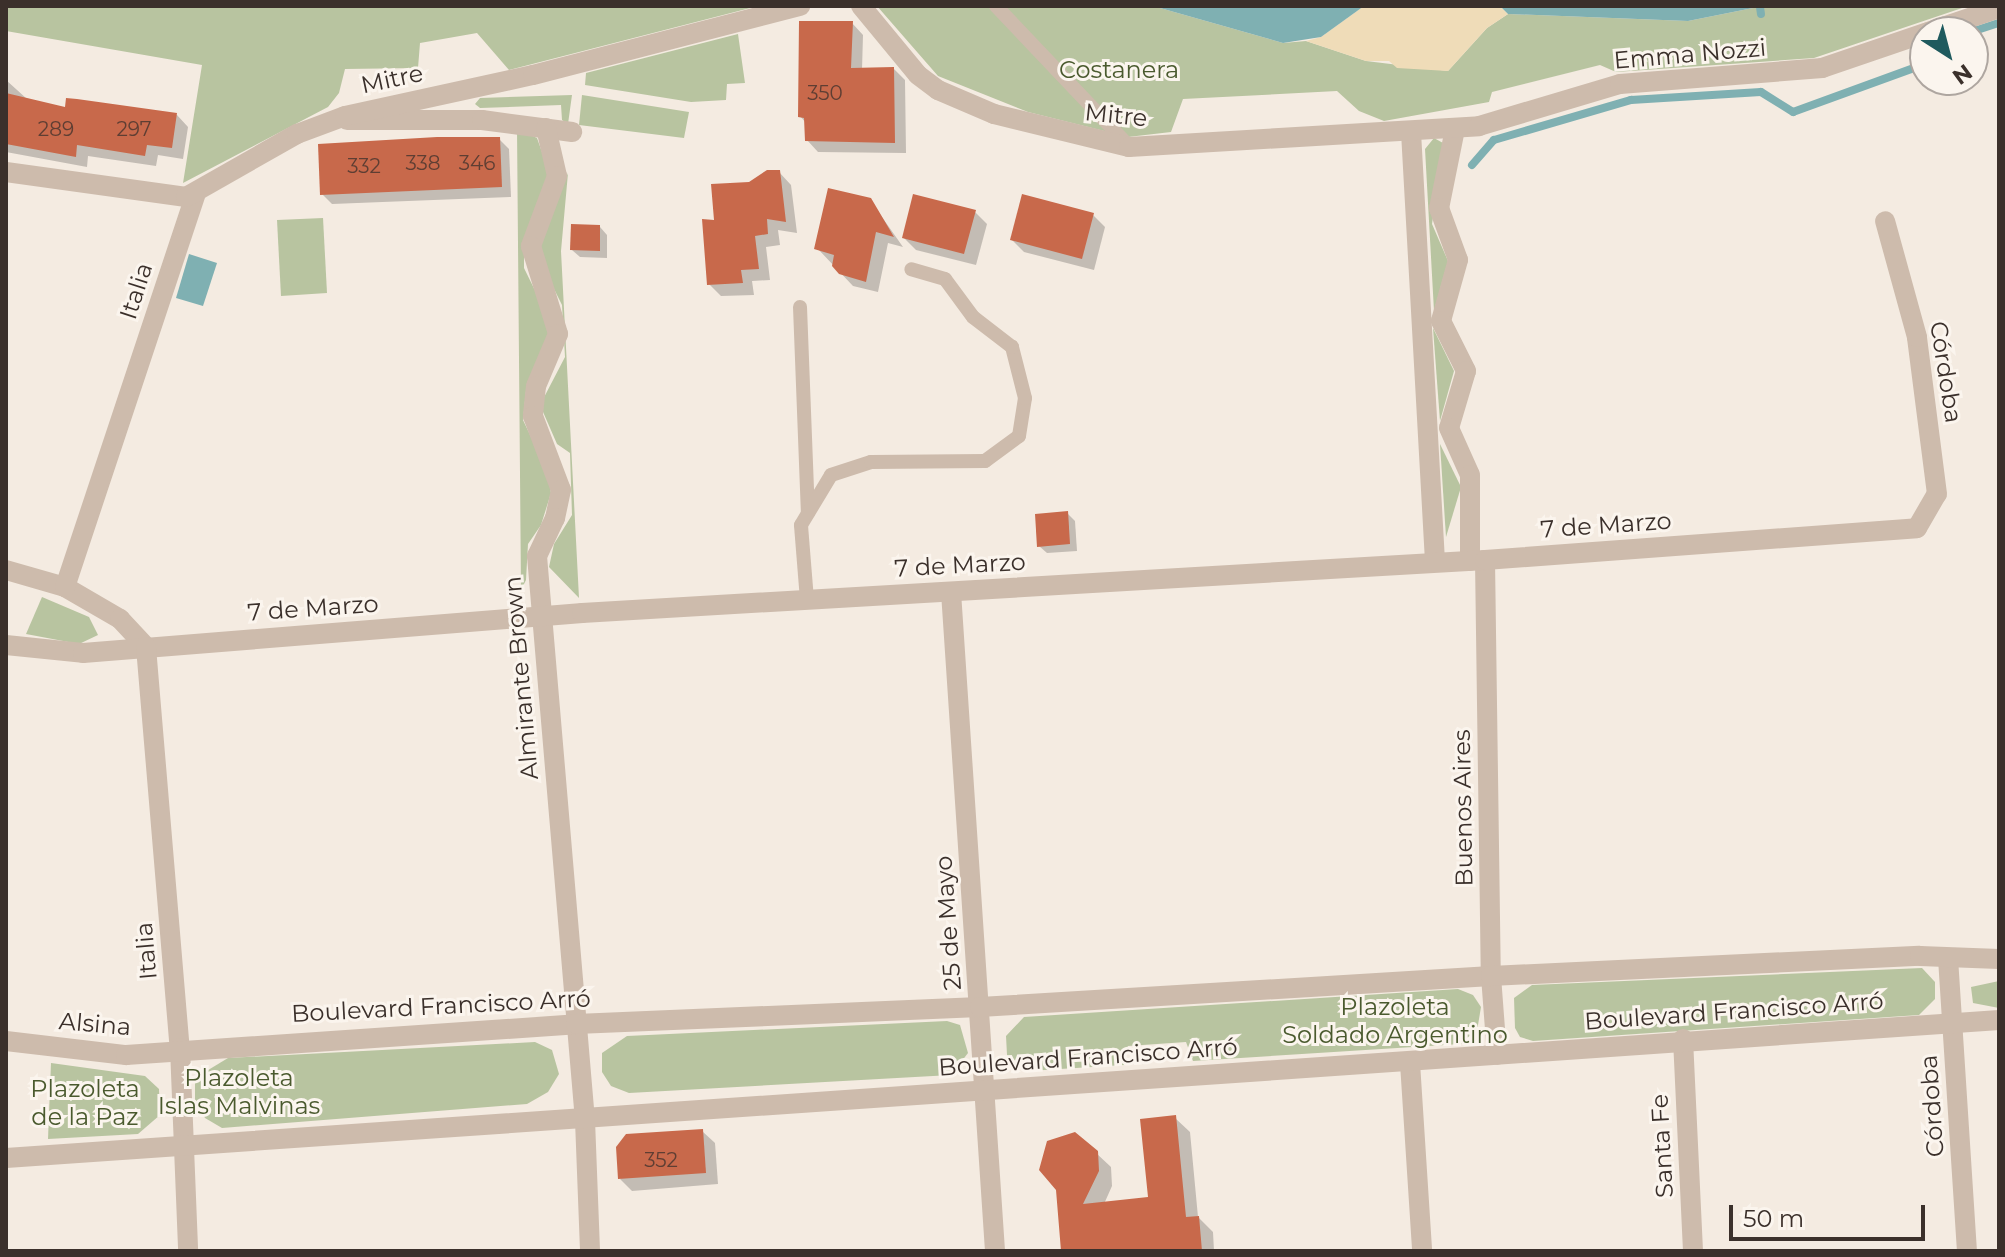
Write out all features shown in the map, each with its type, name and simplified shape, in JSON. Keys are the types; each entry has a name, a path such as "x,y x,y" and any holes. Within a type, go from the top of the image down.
{"street":[{"name":"Mitre","path":"6,172 178,198 196,194 297,134 345,116 533,75 800,6"},
{"name":"Mitre","path":"861,6 918,75 938,90 994,114 1129,147 1411,132"},
{"name":"Emma Nozzi","path":"1976,16 1999,8"},
{"name":"Emma Nozzi","path":"1411,132 1455,129 1620,84 1802,72 1909,39"},
{"path":"345,116 347,121 482,120 572,132"},
{"name":"Almirante Brown","path":"546,128 557,176 531,246 558,334 532,401 537,430 559,473 561,490 555,518 537,556 585,1120 590,1251"},
{"name":"Buenos Aires","path":"1455,129 1439,208 1458,260 1441,321 1466,371 1449,428 1470,475 1478,561 1491,976 1497,1055"},
{"path":"1411,132 1435,561"},
{"name":"Italia","path":"65,587 196,194"},
{"name":"Córdoba","path":"1885,221 1917,337 1937,494 1917,528"},
{"name":"7 de Marzo","path":"6,645 83,653 543,616 1435,561 1478,561 1917,528"},
{"path":"6,570 65,587 120,619 146,647"},
{"name":"25 de Mayo","path":"951,592 995,1251"},
{"name":"Italia","path":"146,647 180,1048 181,1149 188,1251"},
{"name":"Córdoba","path":"1948,958 1967,1251"},
{"name":"Boulevard Francisco Arró","path":"180,1048 576,1024 980,1007 1491,976 1948,958 1999,959"},
{"name":"Boulevard Francisco Arró","path":"6,1158 181,1149 986,1089 1410,1063 1683,1039 1999,1020"},
{"name":"Santa Fe","path":"1683,1039 1693,1251"},
{"name":"Alsina","path":"6,1041 126,1055 180,1048"},
{"path":"1410,1063 1422,1251"}],"lane":[{"path":"996,6 1129,147"},
{"path":"807,600 801,525 831,475 871,462 985,461 1019,436 1025,398 1012,347 973,317 945,279 911,269"},
{"path":"800,307 808,514"}],"green space":[{"path":"6,6 758,6 509,70 477,33 420,43 418,68 345,69 339,93 328,107 183,183 202,65 6,31"},
{"name":"Costanera","path":"877,6 1153,6 1283,43 1306,41 1366,61 1448,71 1487,28 1508,14 1688,21 1763,6 1968,6 1938,16 1909,16 1909,26 1814,58 1616,72 1600,65 1492,92 1489,102 1384,121 1359,111 1337,91 1183,99 1171,132 1128,137 1028,112 938,76"},
{"path":"738,34 745,83 727,84 726,100 691,102 585,85 586,73"},
{"path":"572,95 568,124 562,120 561,105 480,108 475,104 480,98"},
{"path":"582,95 689,112 684,138 579,125"},
{"path":"517,129 537,138 549,172 524,242 524,268 546,313 549,334 526,391 523,420 548,473 551,493 541,525 528,544 526,580 521,590"},
{"path":"1434,138 1443,143 1432,224 1448,261 1434,311 1425,149"},
{"path":"568,173 561,251 579,598 549,567 554,544 572,515 570,453 557,444 540,405 565,357 562,305 546,273 540,244"},
{"path":"323,218 327,293 281,296 277,220"},
{"path":"1433,328 1454,371 1440,421"},
{"path":"1440,444 1461,487 1446,537"},
{"path":"42,597 89,617 98,635 79,644 26,634"},
{"path":"1922,968 1935,982 1935,999 1919,1015 1533,1041 1520,1037 1515,1028 1514,998 1532,985"},
{"path":"1999,981 1999,1008 1973,1003 1971,987"},
{"name":"Plazoleta Soldado Argentino","path":"1458,989 1473,995 1481,1007 1476,1037 1461,1044 1193,1061 1186,1042 1128,1046 1124,1065 1028,1071 1015,1066 1007,1055 1006,1036 1024,1017"},
{"path":"947,1021 960,1025 968,1053 951,1075 629,1093 611,1086 602,1072 602,1053 627,1036"},
{"name":"Plazoleta Islas Malvinas","path":"535,1042 552,1050 559,1074 548,1092 527,1104 222,1128 205,1118 195,1100 195,1078 228,1058"},
{"name":"Plazoleta de la Paz","path":"51,1063 145,1076 159,1089 160,1115 138,1134 48,1139"}],"sand":[{"path":"1364,6 1500,6 1508,14 1487,28 1448,71 1397,68 1389,61 1366,61 1306,41 1321,37"}],"water":[{"path":"1153,6 1364,6 1321,37 1283,43"},
{"path":"1500,6 1763,6 1688,21 1508,14"},
{"path":"189,254 217,263 203,306 176,298"}],"building":[{"path":"799,21 853,21 851,68 894,67 895,143 805,141 804,118 798,117"},
{"path":"6,93 65,107 66,98 177,113 172,148 147,145 145,156 77,145 76,157 6,144"},
{"path":"437,137 500,137 502,187 320,195 318,144"},
{"path":"767,170 780,170 786,222 767,219 768,234 755,236 759,269 741,270 743,283 707,285 702,219 714,220 711,184 749,182"},
{"path":"828,188 871,198 894,237 876,232 866,282 839,274 832,266 834,255 814,249"},
{"path":"913,194 976,210 964,254 902,238"},
{"path":"1022,194 1094,213 1082,259 1010,240"},
{"path":"571,224 600,225 600,251 570,250"},
{"path":"1068,511 1070,544 1037,547 1035,514"},
{"path":"1176,1115 1186,1217 1199,1216 1202,1251 1061,1251 1056,1190 1039,1170 1047,1141 1075,1132 1098,1151 1099,1171 1083,1204 1148,1197 1140,1119"},
{"path":"703,1129 706,1173 618,1179 616,1147 626,1134"}],"waterway":[{"path":"1760,7 1761,14"},
{"path":"1989,26 1999,23"},
{"path":"1472,165 1494,140 1631,100 1761,92 1793,112 1909,70"}]}
